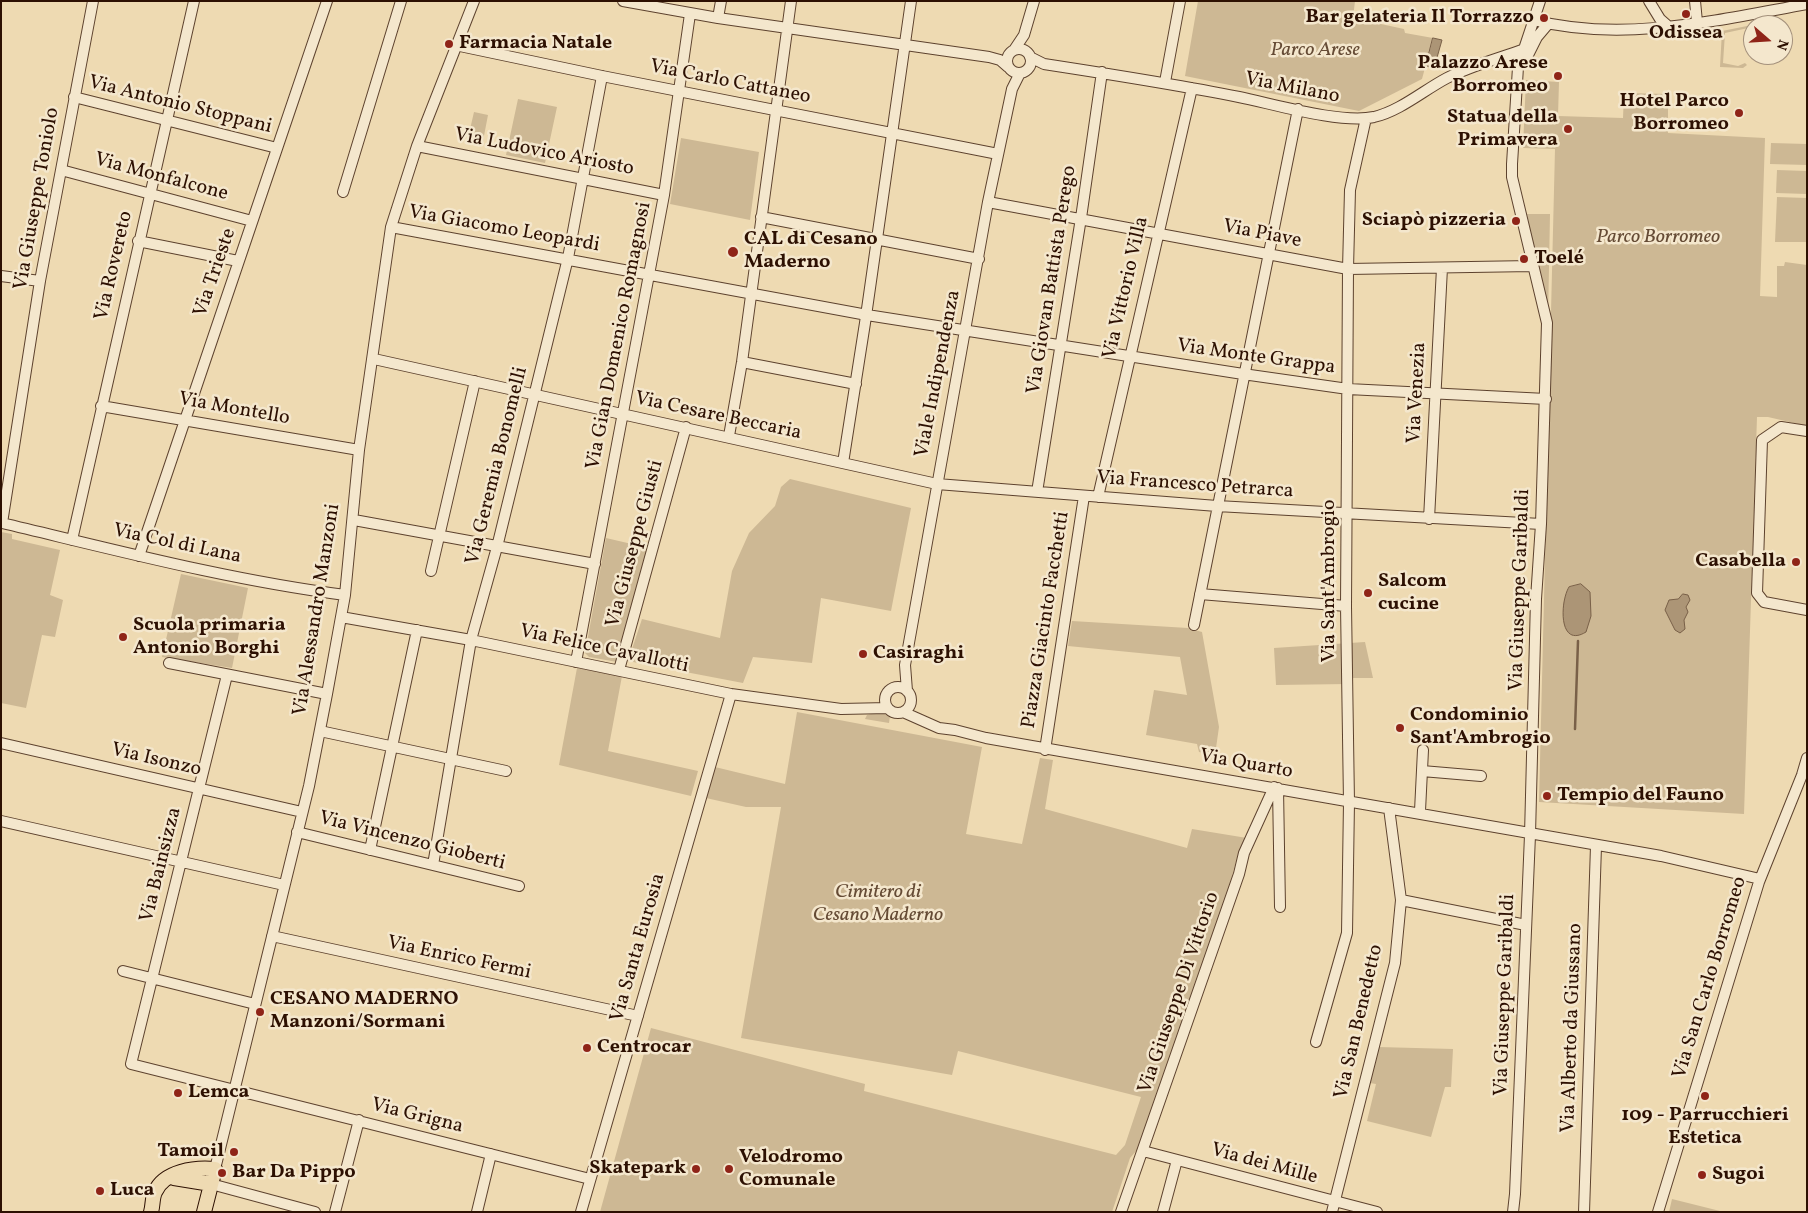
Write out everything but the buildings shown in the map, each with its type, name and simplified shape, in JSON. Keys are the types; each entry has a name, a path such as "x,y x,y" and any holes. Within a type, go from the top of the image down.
{"main road":[{"path":"151,1212 155,1192 168,1178 187,1170 215,1169"},
{"name":"Via Alessandro Manzoni","path":"204,1212 215,1169"},
{"path":"168,1178 183,1178 211,1184"}],"street":[{"name":"Via Giuseppe Toniolo","path":"2,523 40,281 93,1"},
{"name":"Via Rovereto","path":"72,540 138,241 194,1"},
{"name":"Via Trieste","path":"138,556 327,1"},
{"path":"343,192 401,1"},
{"name":"Via Alessandro Manzoni","path":"215,1169 302,812 327,694 345,595 360,450 391,227 417,146 455,45 474,1"},
{"path":"623,1 657,4 690,14 992,57 1017,69"},
{"path":"718,18 721,1"},
{"path":"729,436 742,362 791,1"},
{"path":"842,463 856,384 911,1"},
{"path":"1017,69 1008,55 1014,50 1024,34 1034,1"},
{"path":"1165,82 1180,1"},
{"name":"Via Giuseppe Garibaldi","path":"1513,1212 1516,1194 1530,835 1536,599 1546,399 1547,322 1512,177 1518,67 1522,50 1540,1"},
{"path":"1649,1 1658,23"},
{"path":"1695,1 1697,22"},
{"path":"1533,20 1575,29 1658,23 1668,26 1719,20 1807,4"},
{"path":"1719,20 1733,21 1807,10"},
{"name":"Via Gian Domenico Romagnosi","path":"576,662 664,195 690,14"},
{"name":"Via Giuseppe Garibaldi","path":"1518,82 1530,48 1548,24"},
{"path":"1017,69 1028,54 1024,34"},
{"name":"Via Carlo Cattaneo","path":"455,45 998,154"},
{"path":"1014,50 1028,54"},
{"name":"Via Milano","path":"1017,69 1044,64 1102,72 1165,82 1335,116 1366,118 1396,108 1466,70 1522,50"},
{"name":"Via Milano","path":"1028,54 1044,64"},
{"name":"Viale Indipendenza","path":"907,691 905,666 936,484 988,202 1017,69"},
{"name":"Via Giovan Battista Perego","path":"1037,492 1081,218 1102,72"},
{"name":"Via Geremia Bonomelli","path":"433,865 471,640 497,547 568,258 602,76"},
{"name":"Via Vittorio Villa","path":"1098,497 1128,357 1192,88"},
{"name":"Via Antonio Stoppani","path":"74,97 166,122 277,148"},
{"path":"1194,625 1243,374 1270,255 1298,109"},
{"name":"Via Sant'Ambrogio","path":"1316,1042 1346,933 1349,802 1346,606 1348,269 1350,190 1366,118"},
{"name":"Via Ludovico Ariosto","path":"417,146 664,195"},
{"name":"Via Monfalcone","path":"61,170 252,221"},
{"name":"Via Piave","path":"988,202 1348,269 1532,266"},
{"path":"761,217 979,259"},
{"name":"Via Giacomo Leopardi","path":"391,227 964,331"},
{"path":"138,241 238,261"},
{"name":"Via Venezia","path":"1429,519 1442,268"},
{"path":"1,276 40,281"},
{"name":"Via Monte Grappa","path":"964,331 1348,389 1546,399"},
{"name":"Via Cesare Beccaria","path":"374,359 729,436 936,484"},
{"path":"742,362 856,384"},
{"path":"432,571 475,381"},
{"name":"Via Montello","path":"101,406 360,450"},
{"path":"1807,431 1781,426 1762,440 1757,591 1759,598 1764,602 1807,610"},
{"name":"Via Giuseppe Giusti","path":"618,670 686,427"},
{"name":"Via Francesco Petrarca","path":"936,484 1218,506 1541,524"},
{"name":"Piazza Giacinto Facchetti","path":"1045,750 1084,496"},
{"path":"354,520 595,564"},
{"name":"Via Col di Lana","path":"2,523 138,556 297,589 345,595"},
{"path":"1200,594 1346,606"},
{"name":"Via Felice Cavallotti","path":"341,617 471,640 731,694 833,708 888,708"},
{"path":"370,850 417,630"},
{"path":"169,663 327,694"},
{"name":"Viale Indipendenza","path":"895,688 905,666"},
{"name":"Via Bainsizza","path":"131,1064 228,674"},
{"path":"895,688 907,691 911,702 903,712 895,713 888,708 886,696 895,688"},
{"name":"Via Santa Eurosia","path":"581,1212 731,694"},
{"name":"Via Felice Cavallotti","path":"862,709 886,696"},
{"name":"Via Quarto","path":"911,702 924,716 955,730"},
{"name":"Via Quarto","path":"903,712 939,728 1045,750 1276,788 1530,835 1662,856 1760,879"},
{"path":"320,731 506,771"},
{"name":"Via Isonzo","path":"1,743 199,790 302,812"},
{"path":"1420,811 1423,750"},
{"name":"Via San Carlo Borromeo","path":"1658,1212 1760,879 1802,787 1807,758"},
{"path":"1422,771 1482,776"},
{"path":"1276,788 1280,907"},
{"name":"Via Giuseppe Di Vittorio","path":"1121,1212 1239,874 1244,853 1276,788"},
{"name":"Via San Benedetto","path":"1332,1212 1395,964 1401,900 1389,808"},
{"path":"1,821 284,885"},
{"name":"Via Vincenzo Gioberti","path":"297,832 518,886"},
{"name":"Via Alberto da Giussano","path":"1584,1212 1596,846"},
{"path":"1401,900 1526,925"},
{"name":"Via Enrico Fermi","path":"272,936 638,1016"},
{"path":"123,971 255,1004"},
{"name":"Via Grigna","path":"131,1064 235,1088 590,1179"},
{"path":"335,1212 359,1120"},
{"name":"Via dei Mille","path":"1143,1151 1377,1212"},
{"path":"477,1212 491,1154"},
{"path":"1163,1212 1177,1160"},
{"path":"211,1184 315,1212"},
{"name":"Via Giuseppe Garibaldi","path":"1508,1212 1516,1194"}],"green space":[{"name":"Parco Arese","path":"1198,1 1355,1 1353,18 1404,29 1405,33 1433,38 1422,79 1359,111 1185,76"},
{"path":"1743,27 1743,29 1725,33 1723,63 1738,66 1743,64 1747,65 1743,68 1720,67 1722,31"},
{"name":"Parco Borromeo","path":"1526,80 1559,82 1558,116 1623,118 1624,93 1668,94 1668,133 1765,138 1760,296 1777,297 1777,266 1784,266 1785,262 1807,265 1807,426 1768,417 1757,417 1744,814 1539,802 1555,149 1523,148"},
{"path":"518,99 557,107 545,163 506,155"},
{"path":"474,112 488,115 483,141 468,138"},
{"path":"681,138 759,152 750,220 670,204"},
{"path":"1771,143 1807,144 1807,165 1770,164"},
{"path":"1777,170 1807,171 1807,194 1776,193"},
{"path":"1777,197 1807,198 1807,242 1775,242"},
{"path":"1527,214 1550,214 1548,320"},
{"path":"790,479 911,508 891,611 821,598 812,663 753,657 743,683 628,661 642,619 720,638 732,571 749,533 775,506 781,487"},
{"path":"1,532 12,534 12,539 60,550 50,595 63,600 55,637 42,635 26,708 1,703"},
{"path":"606,538 649,548 617,662 589,657 585,653"},
{"path":"181,574 248,588 232,668 162,657"},
{"path":"1072,621 1188,628 1202,632 1219,727 1215,755 1199,752 1197,744 1146,735 1154,690 1187,695 1180,657 1068,646"},
{"path":"1365,642 1373,678 1348,678 1348,684 1276,685 1274,648"},
{"path":"577,668 622,676 608,751 698,771 691,796 559,765"},
{"name":"Cimitero di Cesano Maderno","path":"797,712 982,747 966,834 1022,844 1040,758 1053,760 1045,809 1187,848 1192,829 1247,838 1238,854 1226,898 1137,1150 1130,1158 1112,1212 600,1212 651,1028 865,1084 864,1091 1116,1155 1125,1145 1141,1097 958,1051 952,1075 741,1038 781,807 746,807 706,798 715,767 785,784"},
{"path":"879,712 890,716 889,723 865,719 867,715"},
{"path":"1378,1047 1453,1049 1451,1087 1445,1087 1431,1137 1367,1121 1376,1084 1370,1083"},
{"path":"1672,1199 1724,1212 1669,1212"}],"shaded area":[{"path":"1433,38 1442,40 1434,68 1426,66"},
{"path":"1581,584 1590,592 1591,616 1586,632 1577,636 1570,634 1566,629 1563,612 1569,587"},
{"path":"1683,594 1688,595 1690,600 1686,607 1688,612 1684,620 1685,629 1680,633 1675,630 1665,610 1669,600 1678,599"}],"waterway":[{"path":"1575,729 1578,641"}],"place":[{"name":"Odissea","path":"1686,14"},
{"name":"Bar gelateria Il Torrazzo","path":"1544,18"},
{"name":"Farmacia Natale","path":"449,44"},
{"name":"Palazzo Arese Borromeo","path":"1558,76"},
{"name":"Hotel Parco Borromeo","path":"1739,113"},
{"name":"Statua della Primavera","path":"1568,129"},
{"name":"Sciapò pizzeria","path":"1516,221"},
{"name":"CAL di Cesano Maderno","path":"733,252"},
{"name":"Toelé","path":"1524,259"},
{"name":"Casabella","path":"1796,562"},
{"name":"Salcom cucine","path":"1368,593"},
{"name":"Scuola primaria Antonio Borghi","path":"123,637"},
{"name":"Casiraghi","path":"863,654"},
{"name":"Condominio Sant'Ambrogio","path":"1400,728"},
{"name":"Tempio del Fauno","path":"1547,796"},
{"name":"CESANO MADERNO Manzoni/Sormani","path":"260,1012"},
{"name":"Centrocar","path":"587,1048"},
{"name":"Lemca","path":"178,1093"},
{"name":"109 - Parrucchieri Estetica","path":"1705,1096"},
{"name":"Tamoil","path":"234,1152"},
{"name":"Skatepark","path":"696,1169"},
{"name":"Velodromo Comunale","path":"729,1169"},
{"name":"Bar Da Pippo","path":"222,1173"},
{"name":"Sugoi","path":"1702,1175"},
{"name":"Luca","path":"100,1191"}]}
